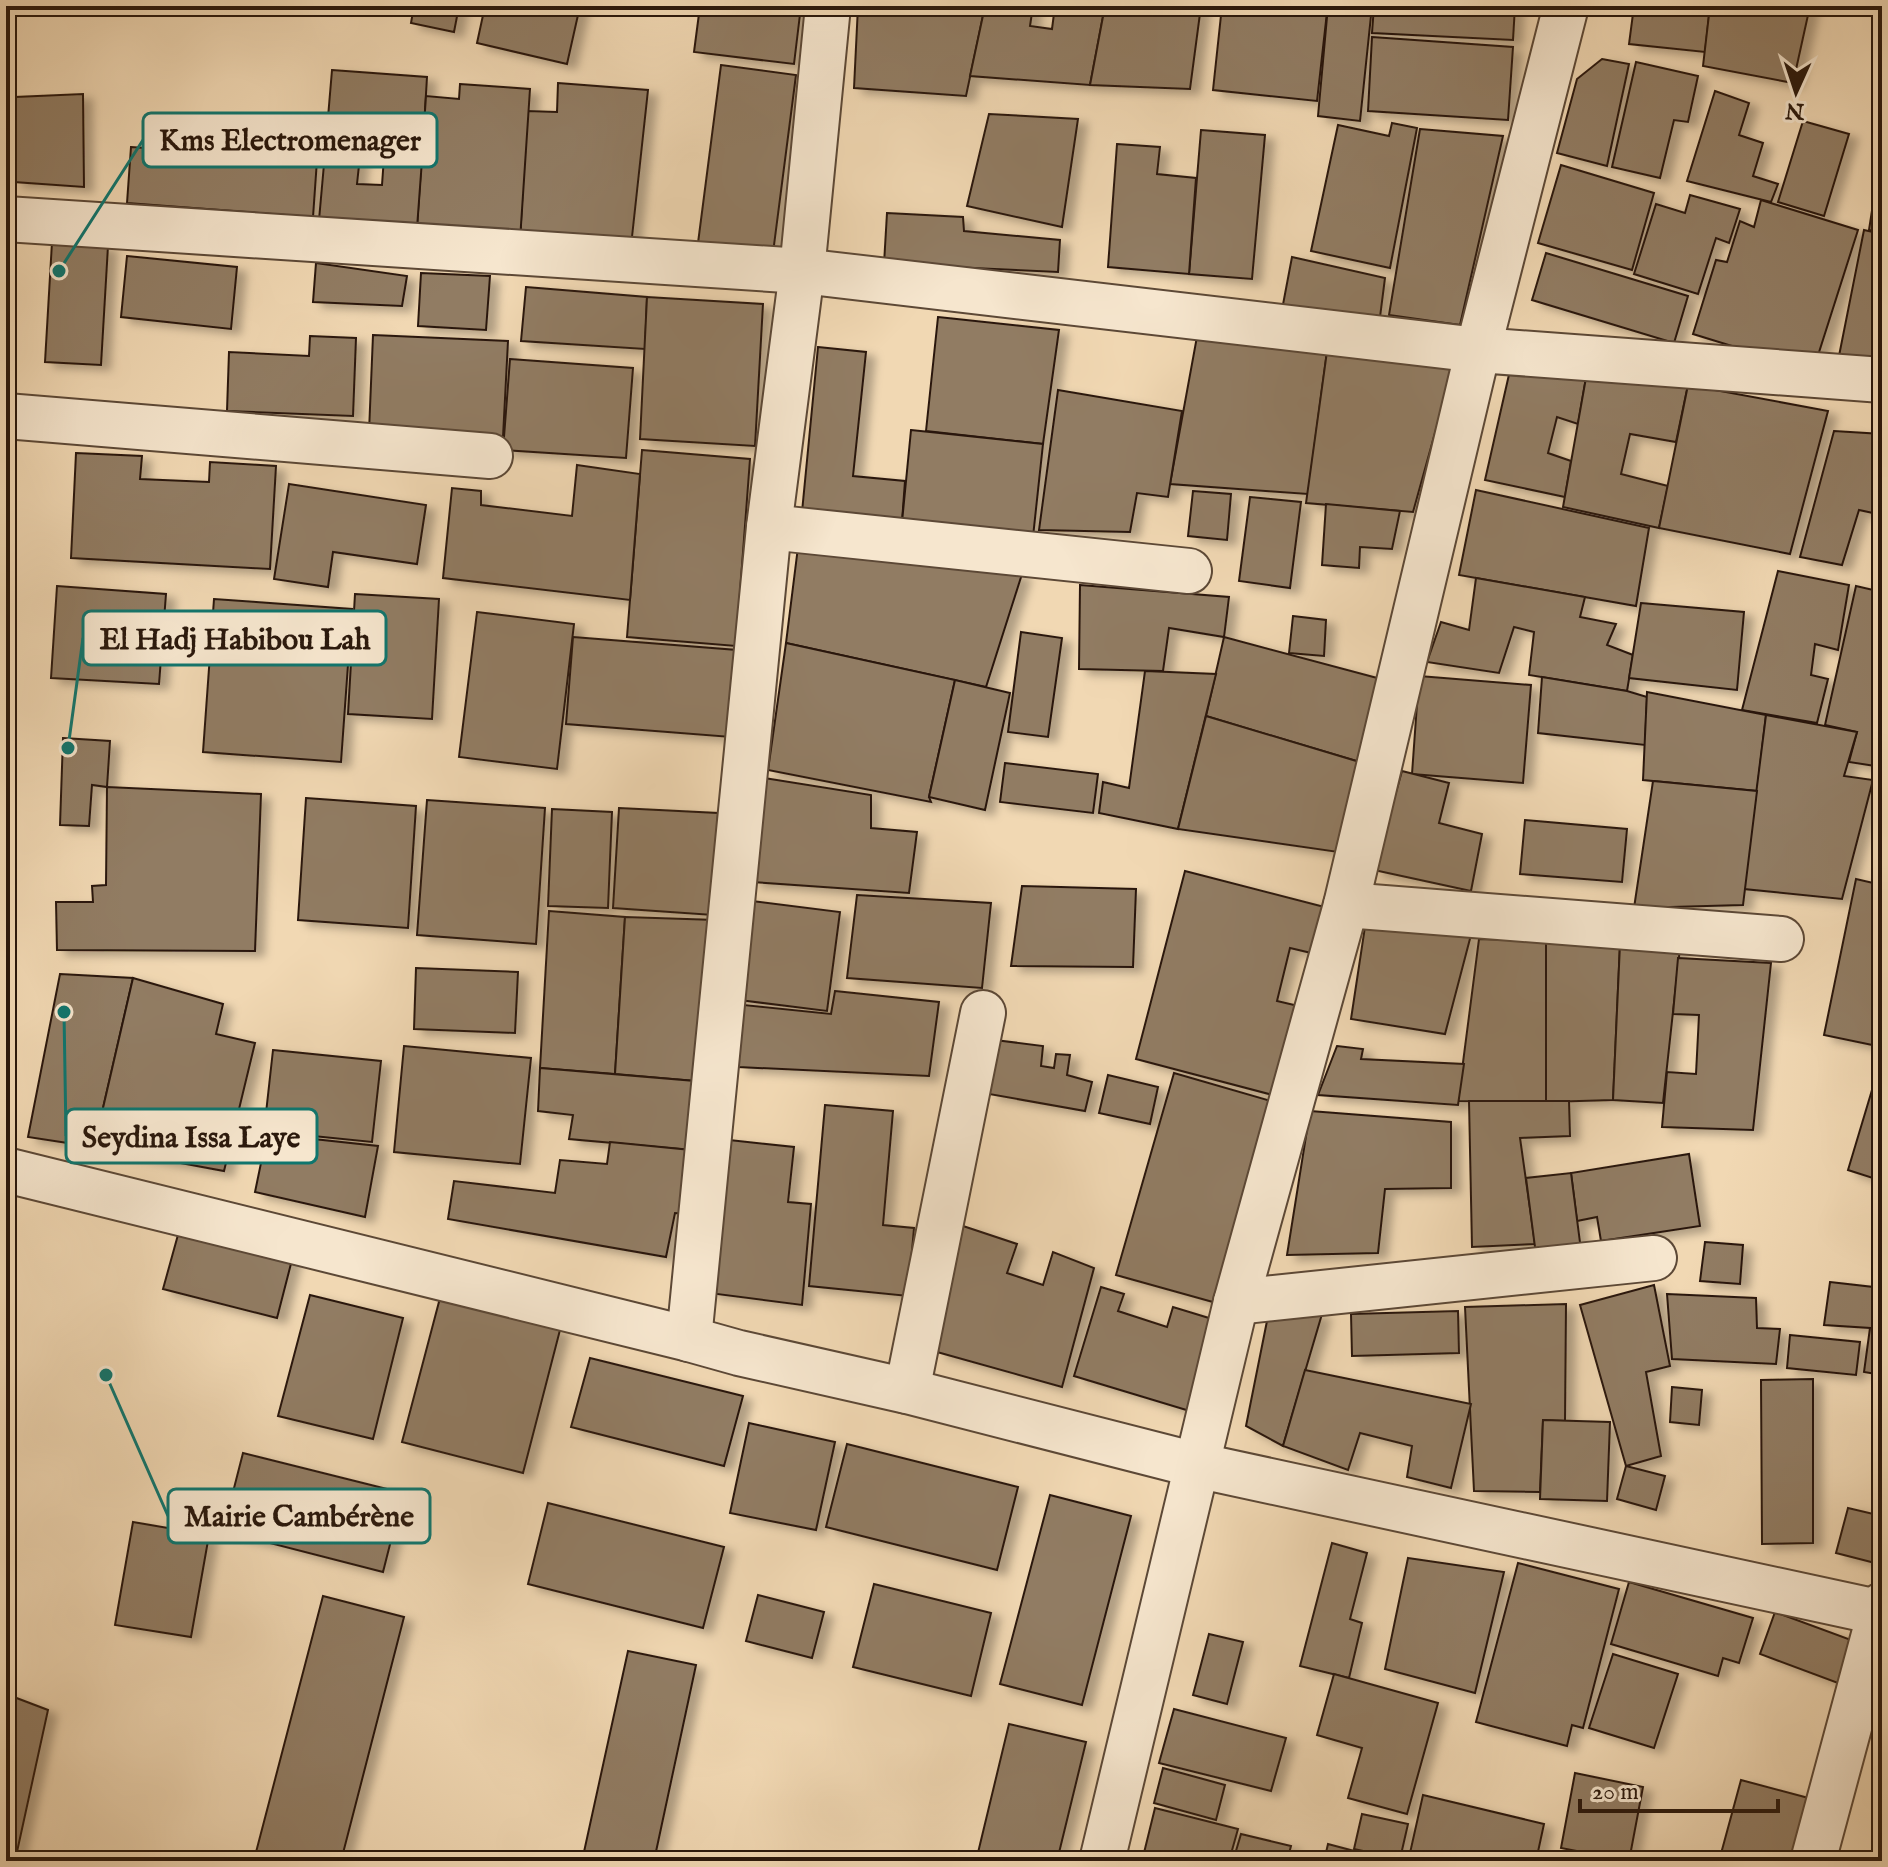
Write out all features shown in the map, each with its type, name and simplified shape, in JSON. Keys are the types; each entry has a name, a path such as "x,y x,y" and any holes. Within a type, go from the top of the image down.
{"street":[{"path":"689,1339 769,527 802,271 828,6"},
{"path":"1102,1861 1236,1302 1346,905 1478,350 1566,6"},
{"path":"6,219 802,271 1478,350 1882,380"},
{"path":"6,416 490,456"},
{"path":"769,527 1189,571"},
{"path":"1346,905 1781,939"},
{"path":"907,1391 983,1013"},
{"path":"6,1170 1196,1465 1881,1610 1813,1861"},
{"path":"1236,1302 1654,1258"}],"building":[{"path":"414,6 459,6 454,32 411,23"},
{"path":"485,6 580,6 567,64 477,43"},
{"path":"700,6 801,6 794,64 694,52"},
{"path":"858,6 985,6 966,96 854,88"},
{"path":"985,6 1033,6 1030,26 1052,29 1055,6 1105,6 1090,85 970,76"},
{"path":"1105,6 1201,6 1190,89 1090,85"},
{"path":"1222,6 1278,6 1327,12 1317,101 1213,90"},
{"path":"1328,6 1372,6 1360,121 1318,116"},
{"path":"1374,6 1515,6 1513,40 1372,33"},
{"path":"1634,6 1710,6 1705,52 1629,44"},
{"path":"1710,6 1810,6 1793,83 1703,66"},
{"path":"1372,37 1513,47 1508,120 1368,111"},
{"path":"1602,59 1629,64 1607,166 1557,153 1577,79"},
{"path":"1636,62 1698,76 1688,122 1674,120 1660,178 1612,167"},
{"path":"721,65 796,75 773,253 698,243"},
{"path":"332,70 427,77 422,160 325,153"},
{"path":"558,83 648,90 631,246 520,240 527,111 557,112"},
{"path":"460,84 530,89 520,240 416,241 426,96 459,99"},
{"path":"1715,91 1749,103 1739,135 1763,143 1753,176 1778,184 1771,202 1687,181"},
{"path":"83,94 84,187 14,182 15,97"},
{"path":"989,114 1078,119 1062,227 967,206"},
{"path":"1803,121 1849,134 1824,216 1778,202"},
{"path":"1392,123 1417,128 1390,268 1311,251 1338,125 1389,136"},
{"path":"1420,129 1503,136 1460,325 1389,315"},
{"path":"1201,130 1265,135 1252,279 1189,274"},
{"path":"1117,144 1160,147 1157,174 1196,178 1189,274 1108,267"},
{"path":"131,147 317,160 313,217 127,203"},
{"path":"325,153 360,156 357,184 382,185 384,157 422,160 417,228 319,220"},
{"path":"1882,159 1882,232 1869,230"},
{"path":"1561,165 1654,193 1632,270 1538,243"},
{"path":"1690,195 1740,209 1729,243 1716,238 1698,294 1634,274 1656,204 1685,213"},
{"path":"1761,200 1858,230 1813,371 1693,334 1716,260 1727,262 1740,221 1754,227"},
{"path":"887,213 963,217 964,231 1060,240 1058,272 884,264"},
{"path":"1864,230 1882,234 1882,371 1837,366"},
{"path":"52,242 108,246 101,365 45,362"},
{"path":"1546,253 1688,296 1674,343 1532,300"},
{"path":"127,256 237,267 231,329 121,317"},
{"path":"1292,257 1385,278 1379,325 1281,315"},
{"path":"316,263 407,276 402,306 313,302"},
{"path":"421,273 490,276 486,330 418,326"},
{"path":"526,287 647,297 645,349 521,341"},
{"path":"647,297 763,304 755,446 640,439"},
{"path":"938,317 1059,330 1043,444 926,431"},
{"path":"1198,331 1328,344 1308,494 1170,484"},
{"path":"373,335 508,341 503,437 369,432"},
{"path":"310,336 356,338 353,416 227,411 229,352 309,356"},
{"path":"1328,344 1455,361 1413,512 1306,503"},
{"path":"818,347 866,352 853,476 905,481 902,522 802,512"},
{"path":"1513,357 1587,372 1578,424 1557,417 1548,453 1571,461 1565,497 1485,480"},
{"path":"510,359 633,368 626,458 503,450"},
{"path":"1587,372 1688,385 1676,442 1630,434 1621,474 1668,486 1659,528 1563,507"},
{"path":"1688,385 1828,411 1790,554 1659,528"},
{"path":"1058,390 1182,411 1168,497 1137,493 1130,532 1039,530"},
{"path":"911,430 1043,444 1032,546 902,522"},
{"path":"1834,431 1882,434 1882,515 1859,510 1842,565 1800,557"},
{"path":"642,450 750,459 736,646 627,637"},
{"path":"76,453 142,456 140,479 209,482 210,462 276,466 270,569 71,558"},
{"path":"577,465 640,474 630,600 443,578 452,488 481,491 481,505 572,516"},
{"path":"289,484 426,505 417,564 333,552 328,587 274,579"},
{"path":"1476,490 1649,528 1636,606 1459,575"},
{"path":"1193,491 1231,494 1227,540 1188,536"},
{"path":"1250,497 1301,502 1290,588 1239,581"},
{"path":"1326,504 1400,511 1392,549 1360,547 1359,568 1322,565"},
{"path":"798,547 1022,574 986,687 786,643"},
{"path":"1778,571 1849,585 1838,650 1815,644 1811,675 1828,679 1817,723 1742,710"},
{"path":"1476,578 1585,597 1580,617 1616,624 1607,645 1633,655 1627,691 1529,675 1534,632 1514,627 1499,673 1427,662 1441,622 1469,630"},
{"path":"1080,585 1229,597 1224,637 1169,628 1163,671 1079,669"},
{"path":"57,586 166,594 159,684 51,678"},
{"path":"1856,586 1882,592 1882,767 1849,762 1857,732 1825,725"},
{"path":"355,594 439,599 432,719 348,714"},
{"path":"214,599 352,609 341,762 203,752"},
{"path":"1641,603 1744,612 1737,690 1629,678"},
{"path":"477,612 574,624 557,769 459,757"},
{"path":"1293,616 1326,620 1324,656 1289,653"},
{"path":"1021,632 1062,638 1048,737 1008,732"},
{"path":"573,637 737,650 731,737 566,724"},
{"path":"1224,637 1381,679 1363,763 1206,716"},
{"path":"786,643 955,680 929,797 931,802 768,770"},
{"path":"1145,671 1216,674 1178,829 1099,813 1103,782 1129,788"},
{"path":"1419,676 1531,685 1523,783 1412,774"},
{"path":"1542,677 1647,697 1645,745 1538,733"},
{"path":"955,680 1010,693 985,810 929,797"},
{"path":"1647,692 1766,715 1757,791 1643,780"},
{"path":"1766,715 1857,732 1844,776 1873,780 1842,899 1744,889"},
{"path":"1206,716 1363,763 1338,852 1178,829"},
{"path":"63,738 110,741 107,787 92,785 89,826 60,825"},
{"path":"1005,763 1098,774 1093,813 1000,802"},
{"path":"1402,771 1449,783 1439,823 1482,834 1471,891 1374,870"},
{"path":"758,777 871,795 871,828 917,832 909,893 752,882"},
{"path":"1653,781 1757,791 1743,905 1634,908"},
{"path":"107,787 261,794 255,951 57,950 56,902 93,902 92,886 106,885"},
{"path":"306,798 416,806 408,928 298,920"},
{"path":"427,800 545,808 536,944 417,935"},
{"path":"619,808 718,813 713,915 613,908"},
{"path":"552,809 612,812 608,908 548,906"},
{"path":"1525,820 1627,829 1622,882 1520,874"},
{"path":"1185,871 1336,910 1324,956 1290,948 1277,1001 1307,1008 1284,1098 1136,1059"},
{"path":"1856,879 1882,885 1882,1047 1824,1035"},
{"path":"1022,886 1136,889 1133,967 1011,966"},
{"path":"857,895 991,903 982,988 847,978"},
{"path":"744,900 840,912 827,1011 731,999"},
{"path":"549,911 625,917 615,1074 540,1068"},
{"path":"625,917 716,920 695,1081 615,1074"},
{"path":"1366,920 1472,931 1445,1034 1351,1019"},
{"path":"1479,939 1546,941 1546,1102 1458,1101"},
{"path":"1546,941 1620,944 1613,1100 1546,1102"},
{"path":"1620,944 1680,948 1663,1103 1613,1100"},
{"path":"1678,958 1771,963 1753,1130 1662,1127 1667,1072 1696,1074 1699,1015 1673,1014"},
{"path":"416,968 518,972 515,1033 414,1029"},
{"path":"60,974 133,978 94,1147 28,1137"},
{"path":"133,978 223,1004 216,1034 255,1043 224,1171 94,1147"},
{"path":"835,991 939,1002 929,1076 738,1067 744,1005 831,1014"},
{"path":"995,1040 1043,1046 1041,1066 1054,1068 1056,1054 1070,1055 1067,1075 1092,1082 1085,1111 989,1094"},
{"path":"404,1046 531,1058 520,1164 394,1152"},
{"path":"1337,1046 1363,1049 1361,1059 1464,1064 1458,1105 1318,1095"},
{"path":"273,1050 381,1061 372,1142 264,1131"},
{"path":"540,1068 695,1081 691,1150 569,1139 573,1115 538,1111"},
{"path":"1878,1070 1882,1071 1882,1181 1848,1170"},
{"path":"1174,1073 1278,1103 1220,1304 1116,1275"},
{"path":"1108,1075 1158,1087 1150,1124 1099,1113"},
{"path":"1469,1101 1569,1101 1570,1136 1520,1138 1535,1244 1472,1247"},
{"path":"825,1105 893,1111 883,1225 914,1228 908,1296 809,1286"},
{"path":"1310,1111 1451,1122 1451,1188 1385,1189 1378,1253 1287,1255"},
{"path":"267,1134 378,1146 365,1217 255,1192"},
{"path":"720,1139 794,1147 788,1202 811,1204 802,1305 709,1293"},
{"path":"610,1142 691,1150 689,1214 675,1213 666,1257 448,1219 454,1181 555,1193 560,1160 607,1164"},
{"path":"1689,1154 1700,1226 1601,1241 1597,1217 1577,1221 1571,1173"},
{"path":"1571,1173 1581,1250 1536,1255 1526,1178"},
{"path":"181,1224 294,1252 277,1318 163,1289"},
{"path":"963,1226 1017,1244 1007,1273 1043,1285 1053,1252 1094,1268 1062,1387 937,1352"},
{"path":"1705,1242 1743,1245 1740,1284 1700,1281"},
{"path":"1830,1282 1882,1288 1882,1375 1864,1372 1870,1328 1824,1325"},
{"path":"1654,1285 1670,1366 1646,1372 1661,1456 1626,1466 1580,1305"},
{"path":"1101,1287 1124,1294 1118,1311 1167,1327 1173,1307 1222,1322 1193,1412 1074,1376"},
{"path":"1667,1294 1756,1298 1757,1328 1780,1329 1776,1364 1672,1359"},
{"path":"310,1295 403,1318 373,1439 278,1416"},
{"path":"440,1298 560,1330 523,1473 402,1442"},
{"path":"1566,1304 1565,1421 1543,1420 1540,1492 1474,1491 1465,1307"},
{"path":"1270,1306 1322,1314 1283,1446 1246,1426"},
{"path":"1458,1311 1459,1353 1352,1356 1351,1314"},
{"path":"1790,1335 1860,1342 1856,1375 1787,1368"},
{"path":"590,1358 743,1396 724,1466 571,1427"},
{"path":"1305,1370 1471,1404 1451,1488 1407,1477 1412,1446 1360,1433 1348,1470 1283,1446"},
{"path":"1813,1379 1813,1543 1762,1544 1761,1380"},
{"path":"1672,1387 1702,1390 1699,1425 1670,1422"},
{"path":"1543,1420 1610,1422 1607,1501 1540,1499"},
{"path":"749,1423 835,1442 816,1530 730,1513"},
{"path":"847,1444 1018,1487 997,1570 826,1527"},
{"path":"243,1453 403,1493 383,1572 223,1531"},
{"path":"1626,1466 1665,1476 1656,1510 1617,1499"},
{"path":"1050,1495 1131,1516 1082,1705 1000,1684"},
{"path":"548,1503 724,1547 703,1628 528,1584"},
{"path":"1848,1508 1882,1516 1879,1564 1836,1553"},
{"path":"133,1522 209,1535 191,1637 115,1625"},
{"path":"1332,1543 1367,1553 1350,1619 1362,1623 1349,1678 1300,1666"},
{"path":"1408,1558 1504,1572 1475,1693 1385,1669"},
{"path":"1518,1563 1619,1589 1583,1728 1572,1725 1567,1746 1476,1722"},
{"path":"1629,1582 1753,1618 1739,1663 1723,1658 1718,1676 1611,1644"},
{"path":"874,1584 991,1613 971,1696 853,1667"},
{"path":"758,1595 824,1612 812,1658 746,1641"},
{"path":"323,1596 404,1617 341,1861 274,1861 255,1856"},
{"path":"1775,1612 1862,1644 1846,1686 1760,1654"},
{"path":"1209,1634 1243,1642 1227,1704 1193,1695"},
{"path":"628,1651 696,1665 654,1861 582,1861"},
{"path":"1613,1654 1678,1674 1654,1748 1589,1728"},
{"path":"1334,1674 1438,1703 1407,1814 1348,1798 1362,1748 1317,1735"},
{"path":"6,1694 48,1710 15,1861 6,1861"},
{"path":"1174,1709 1286,1738 1271,1791 1159,1763"},
{"path":"1882,1713 1882,1751 1873,1749"},
{"path":"1009,1724 1086,1742 1057,1861 976,1861"},
{"path":"1163,1768 1225,1785 1216,1820 1154,1803"},
{"path":"1575,1773 1643,1787 1629,1861 1561,1848"},
{"path":"1741,1780 1816,1800 1799,1861 1719,1861"},
{"path":"1423,1795 1544,1824 1536,1861 1442,1861 1410,1853"},
{"path":"1155,1808 1238,1829 1229,1861 1142,1861"},
{"path":"1362,1814 1408,1824 1400,1859 1354,1849"},
{"path":"1241,1834 1291,1846 1287,1861 1233,1861"},
{"path":"1328,1844 1358,1852 1355,1861 1324,1861"}],"place":[{"name":"Kms Electromenager","path":"59,271"},
{"name":"El Hadj Habibou Lah","path":"68,748"},
{"name":"Seydina Issa Laye","path":"64,1012"},
{"name":"Mairie Cambérène","path":"106,1375"}]}
